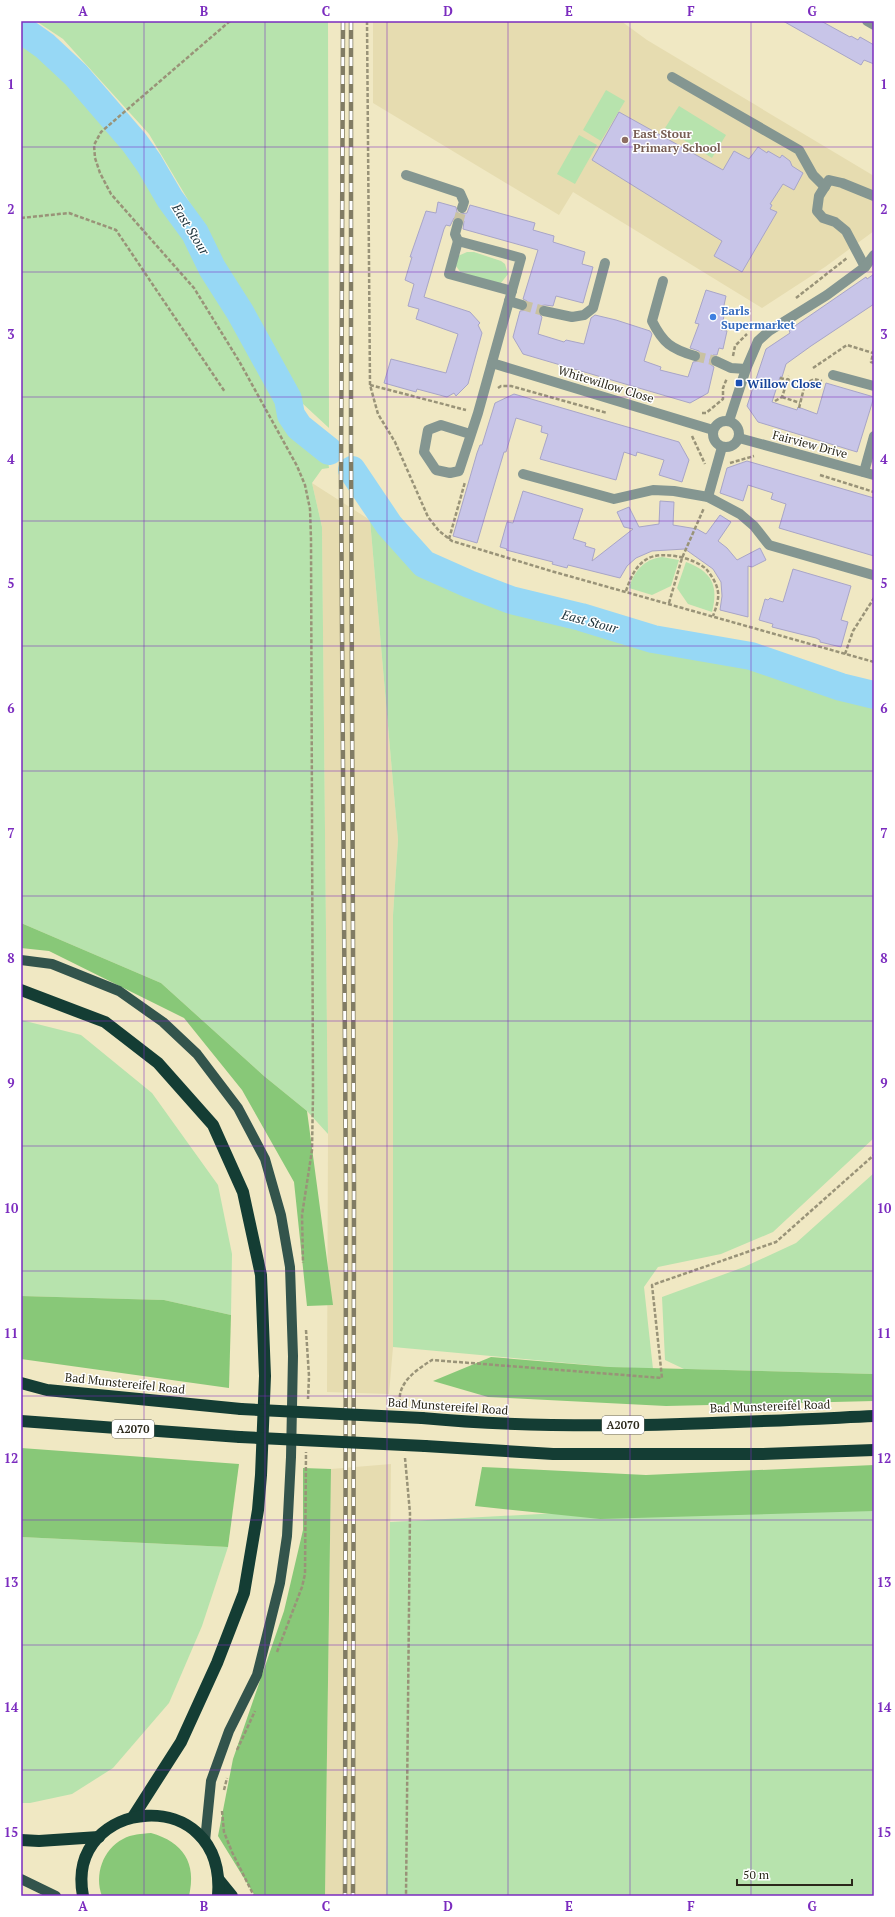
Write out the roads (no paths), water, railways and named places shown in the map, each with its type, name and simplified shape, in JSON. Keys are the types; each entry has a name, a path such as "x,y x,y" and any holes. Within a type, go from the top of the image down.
{"highway":[{"path":"21,990 105,1022 158,1063 213,1125 243,1192 261,1275 265,1376 261,1475 258,1510 244,1593 217,1663 180,1742 133,1816"},
{"path":"21,1384 48,1390"},
{"name":"Bad Munstereifel Road","path":"48,1390 241,1409 422,1418 474,1423 563,1426 765,1421 874,1416"},
{"name":"A2070","path":"23,1420 240,1437 553,1454 763,1454 874,1450"},
{"path":"83,1896 83,1869 89,1852 99,1837 114,1824 133,1816 153,1814 172,1818 190,1827 205,1841 215,1859 219,1880 218,1896"},
{"path":"21,1840 39,1841 99,1837"},
{"path":"219,1880 232,1896"}],"main road":[{"path":"21,960 52,964 119,990 163,1022 197,1054 238,1108 264,1159 281,1215 290,1267 293,1356 291,1457 287,1536 280,1583 256,1675 230,1731 211,1781 205,1841"},
{"name":"Bad Munstereifel Road","path":"21,1387 48,1390"},
{"path":"21,1879 56,1896"}],"street":[{"path":"867,21 874,25"},
{"path":"672,77 799,150 813,175 825,187"},
{"path":"406,175 460,193 464,202 462,208"},
{"path":"866,267 846,231 835,222 823,218 817,211 819,196 829,180 842,183 874,196"},
{"path":"458,222 455,234 458,241 448,274 511,296 522,305"},
{"path":"458,241 521,258 478,413 459,471 450,473 436,470 424,452 428,430 440,425 470,434"},
{"path":"729,421 746,369 758,341 769,331 827,295 866,267 874,255"},
{"path":"544,311 572,318 584,315 593,308 605,263"},
{"path":"663,281 652,321 660,337 667,345 695,356"},
{"path":"716,361 731,368 746,369"},
{"name":"Whitewillow Close","path":"492,364 713,430"},
{"path":"829,378 874,386"},
{"path":"721,421 734,422 739,429 739,438 734,445 722,447 715,442 713,430 721,421"},
{"path":"869,473 874,436"},
{"name":"Fairview Drive","path":"739,438 869,473"},
{"path":"708,498 722,447"},
{"path":"523,474 614,499 653,490 674,491 708,498 740,514 754,526 769,545 873,575"}],"waterway":[{"name":"East Stour","path":"21,29 45,46 76,75 134,142 149,163 170,199 195,233 212,268 240,312 288,399 291,415 299,427 329,451"},
{"name":"East Stour","path":"352,470 389,525 424,564 469,584 511,600 581,617 653,639 751,656 841,687 874,695"}],"tunnel":[{"path":"458,223 462,208"},
{"path":"522,305 544,311"},
{"path":"695,356 716,361"}],"railway":[{"path":"343,21 341,482 346,1196 345,1896"},
{"path":"351,21 354,1193 353,1896"}],"place":[{"name":"East Stour Primary School","path":"625,140"},
{"name":"Earls Supermarket","path":"713,317"},
{"name":"Willow Close","path":"739,383"}]}
